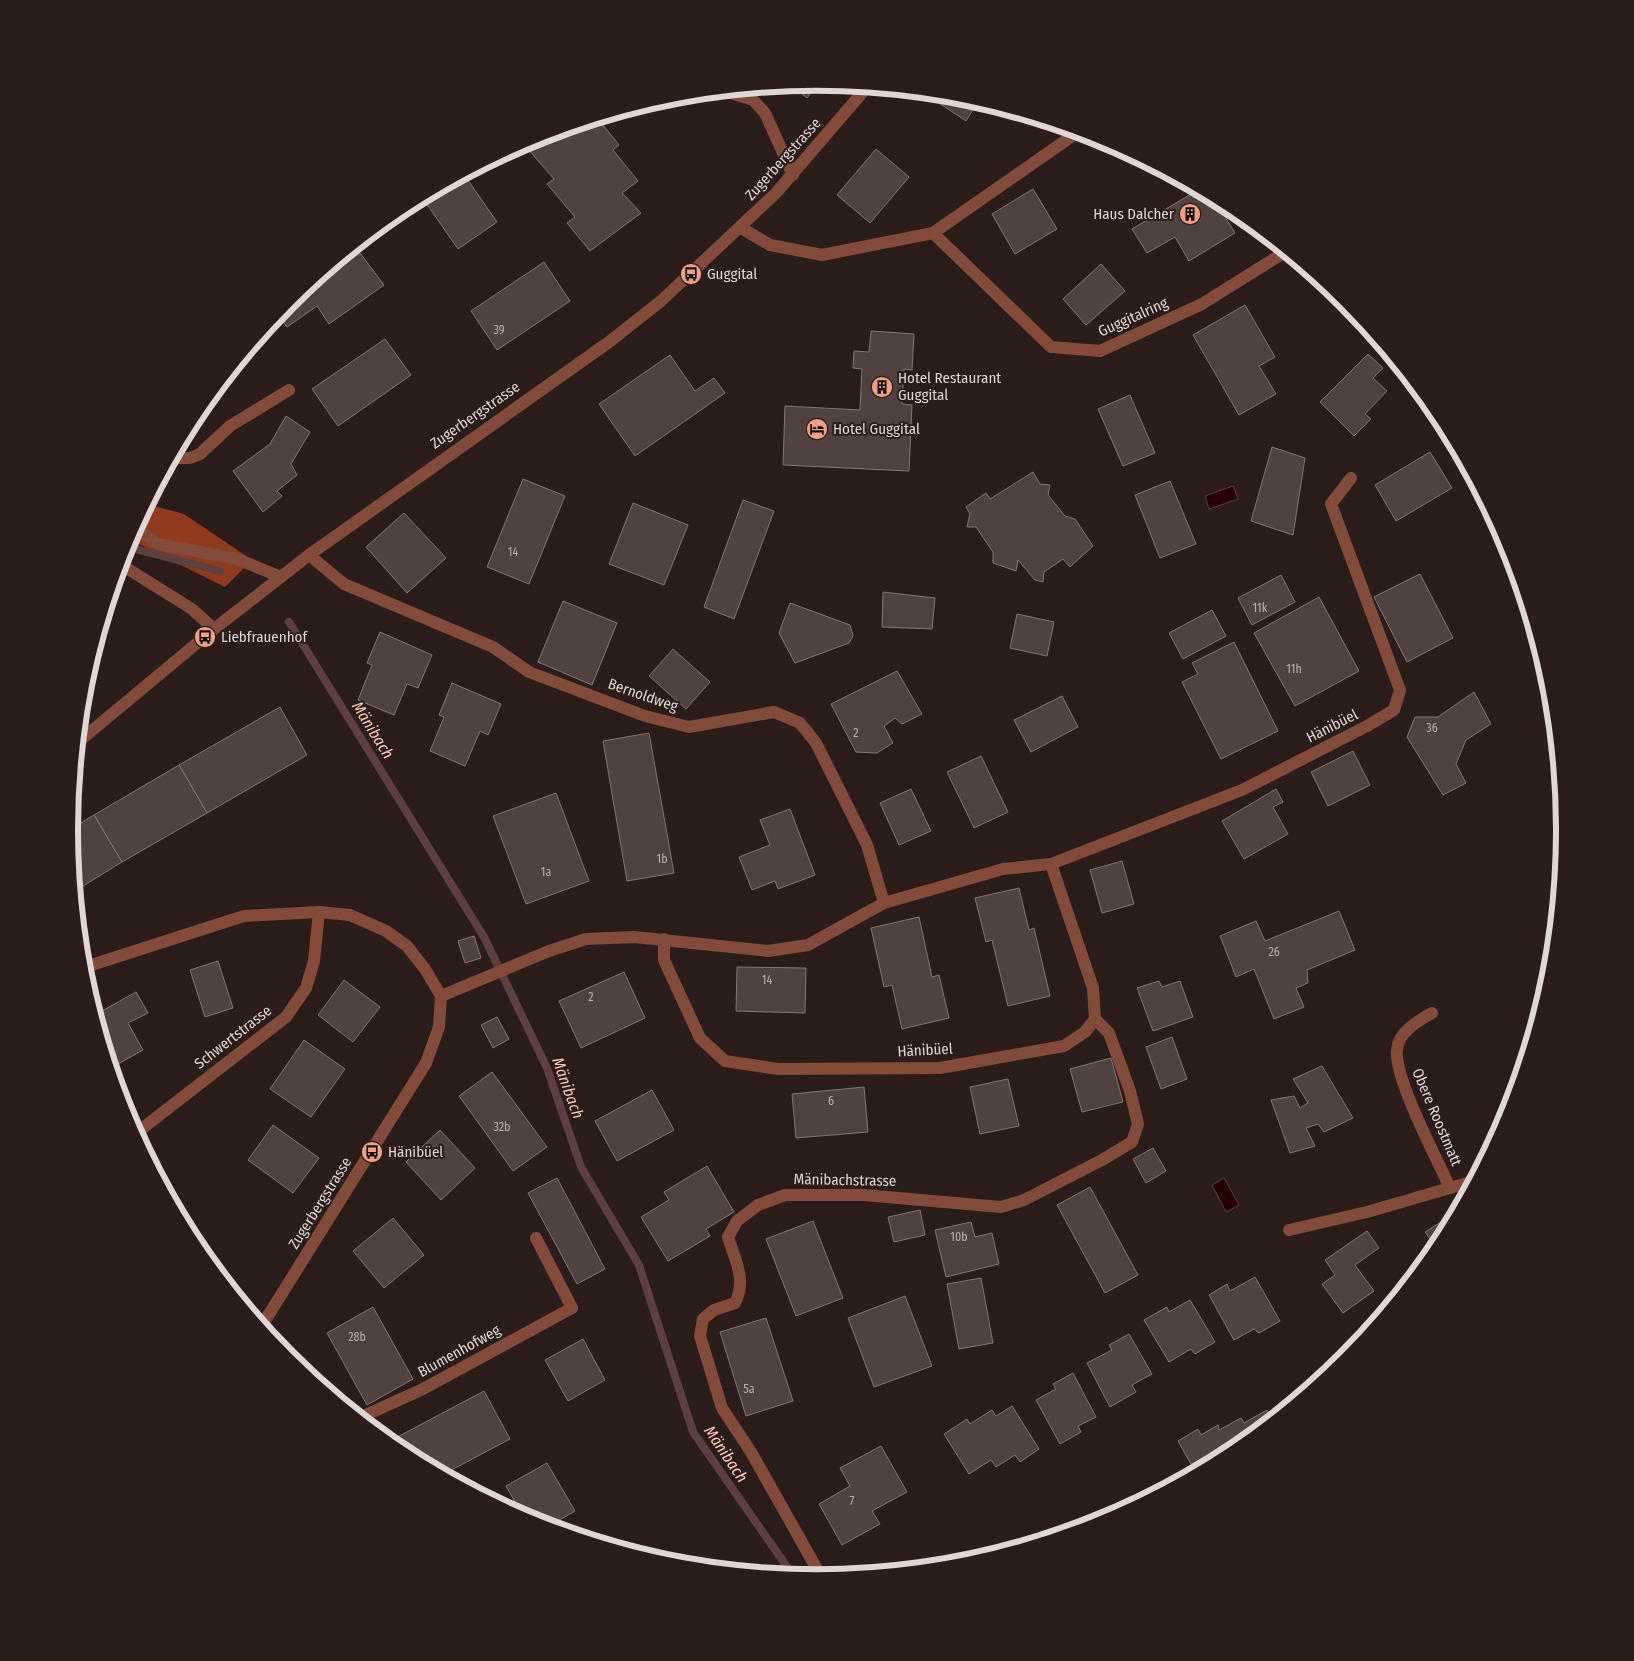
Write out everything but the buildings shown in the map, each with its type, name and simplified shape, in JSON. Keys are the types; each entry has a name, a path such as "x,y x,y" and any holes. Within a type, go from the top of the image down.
{"street":[{"name":"Zugerbergstrasse","path":"84,737 214,628 309,554 609,342 662,301 741,228 793,175 862,93"},
{"path":"738,96 752,100 765,113 793,175"},
{"path":"741,228 770,245 822,255 933,233 1072,136"},
{"name":"Guggitalring","path":"933,233 1051,347 1100,351 1202,304 1281,255"},
{"path":"179,458 190,458 200,454 230,426 288,390"},
{"name":"Hänibüel","path":"441,996 519,963 586,939 634,937 768,951 808,945 884,903 1003,869 1051,864 1242,790 1367,726 1394,710 1400,690 1332,504 1351,478"},
{"path":"141,532 158,544 237,559 278,580"},
{"name":"Bernoldweg","path":"309,554 344,584 493,647 529,672 645,716 689,727 774,712 800,723 816,743 867,845 884,903"},
{"path":"126,568 192,609 214,628"},
{"path":"1051,864 1094,988 1095,1019"},
{"path":"90,965 244,916 319,912 350,915 386,930 408,946 441,996"},
{"name":"Schwertstrasse","path":"141,1129 286,1017 306,988 314,961 319,912"},
{"name":"Hänibüel","path":"664,939 664,960 700,1038 725,1061 778,1069 940,1068 1064,1046 1085,1032 1095,1019"},
{"name":"Zugerbergstrasse","path":"264,1322 426,1064 439,1026 441,996"},
{"name":"Obere Roostmatt","path":"1432,1013 1410,1025 1396,1049 1399,1074 1450,1188"},
{"name":"Mänibachstrasse","path":"817,1570 751,1452 722,1408 700,1336 703,1319 714,1310 735,1303 742,1290 728,1237 737,1221 758,1205 785,1195 864,1195 1001,1207 1024,1200 1102,1160 1132,1142 1138,1124 1130,1091 1109,1033 1095,1019"},
{"name":"Obere Roostmatt","path":"1289,1230 1367,1212 1466,1183"},
{"name":"Blumenhofweg","path":"365,1416 421,1390 572,1308 536,1238"}],"shaded area":[{"path":"1233,486 1238,499 1209,509 1205,496"},
{"path":"153,506 184,514 252,560 225,587 136,543"},
{"path":"1224,1178 1239,1205 1226,1212 1212,1185"}],"waterway":[{"name":"Mänibach","path":"135,547 139,550 220,571"},
{"name":"Mänibach","path":"289,622 484,937 547,1068 581,1167 639,1265 693,1432 788,1569"}],"place":[{"name":"Haus Dalcher","path":"1190,214"},
{"name":"Guggital","path":"691,274"},
{"name":"Hotel Restaurant Guggital","path":"882,387"},
{"name":"Hotel Guggital","path":"817,429"},
{"name":"Liebfrauenhof","path":"205,637"},
{"name":"Hänibüel","path":"372,1152"}]}
